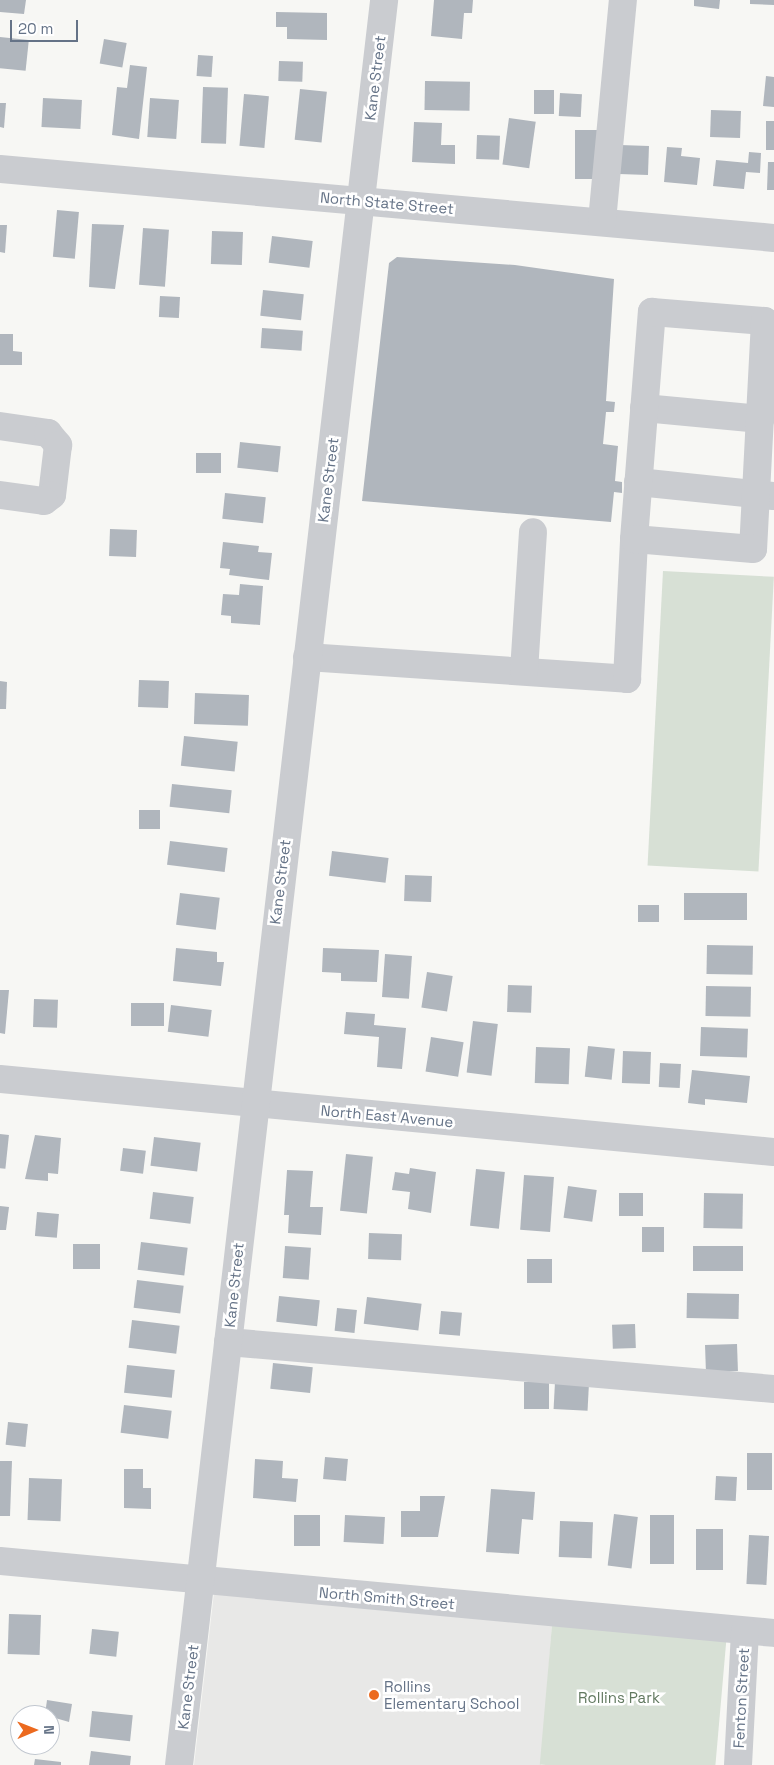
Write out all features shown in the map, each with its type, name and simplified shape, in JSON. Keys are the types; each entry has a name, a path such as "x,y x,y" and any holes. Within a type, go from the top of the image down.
{"street":[{"name":"Kane Street","path":"178,1765 384,0"},
{"path":"602,221 623,0"},
{"name":"North State Street","path":"0,169 360,202 602,221 774,238"},
{"path":"307,657 524,671 627,680 634,539 652,312 765,320 760,419 765,496 753,549 634,539"},
{"path":"644,408 760,419"},
{"path":"0,426 48,433 58,444 52,495 44,501 0,495"},
{"path":"638,482 765,496"},
{"path":"524,671 533,532"},
{"name":"North East Avenue","path":"0,1079 774,1152"},
{"path":"228,1342 774,1389"},
{"name":"North Smith Street","path":"0,1561 774,1633"},
{"name":"Fenton Street","path":"738,1765 745,1631"}],"shaded area":[{"name":"Rollins Elementary School","path":"214,1593 552,1625 541,1765 194,1765"}],"green space":[{"path":"663,571 774,577 758,871 648,866"},
{"name":"Rollins Park","path":"552,1625 726,1640 715,1765 540,1764"}],"building":[{"path":"0,0 26,0 24,14 0,12"},
{"path":"434,0 473,0 472,13 464,13 462,39 431,36"},
{"path":"694,0 720,0 719,9 694,6"},
{"path":"750,0 774,0 774,5 750,4"},
{"path":"276,12 327,13 327,40 287,39 287,27 276,27"},
{"path":"0,37 29,40 26,71 0,68"},
{"path":"104,39 127,43 122,68 100,64"},
{"path":"198,55 213,56 211,77 197,76"},
{"path":"279,61 303,62 302,82 278,81"},
{"path":"130,65 147,67 139,139 112,135 117,87 127,88"},
{"path":"766,76 774,77 774,107 763,106"},
{"path":"425,81 470,82 469,111 424,110"},
{"path":"203,87 228,88 226,144 201,143"},
{"path":"300,89 327,92 322,143 295,140"},
{"path":"534,90 554,90 554,114 534,114"},
{"path":"560,93 582,94 581,117 559,116"},
{"path":"244,94 269,96 264,148 239,146"},
{"path":"43,98 82,100 80,129 41,127"},
{"path":"150,98 179,100 176,139 147,137"},
{"path":"0,103 6,103 4,128 0,127"},
{"path":"711,110 741,111 740,138 710,137"},
{"path":"509,118 536,122 529,168 502,165"},
{"path":"766,121 774,121 774,150 766,150"},
{"path":"414,122 442,123 441,145 455,145 455,164 412,162"},
{"path":"575,130 601,130 601,179 575,179"},
{"path":"477,135 500,136 499,160 476,159"},
{"path":"620,145 649,146 648,175 619,174"},
{"path":"667,147 682,148 681,156 700,158 697,185 664,182"},
{"path":"749,152 761,153 760,173 746,172 744,189 713,186 716,160 748,163"},
{"path":"768,162 774,162 774,190 767,190"},
{"path":"57,210 79,212 75,259 53,257"},
{"path":"92,224 124,225 115,289 89,287"},
{"path":"0,225 7,225 5,253 0,252"},
{"path":"143,228 169,230 165,287 139,285"},
{"path":"212,231 243,232 242,265 211,264"},
{"path":"272,236 313,241 309,268 269,263"},
{"path":"397,257 515,265 614,279 606,401 615,402 614,412 606,412 603,444 618,446 615,481 622,482 622,493 614,492 611,522 362,501 389,263"},
{"path":"263,290 304,294 301,320 260,316"},
{"path":"160,296 180,297 179,318 159,317"},
{"path":"262,328 303,331 302,351 261,348"},
{"path":"0,334 13,334 13,351 22,352 22,365 0,365"},
{"path":"240,442 281,446 278,472 237,468"},
{"path":"196,453 221,453 221,473 196,473"},
{"path":"225,493 266,497 263,523 222,519"},
{"path":"110,529 137,530 136,557 109,556"},
{"path":"223,542 259,546 258,552 272,553 269,580 229,575 230,569 220,568"},
{"path":"240,584 263,586 260,625 231,623 231,616 221,615 223,594 239,595"},
{"path":"139,680 169,681 168,708 138,707"},
{"path":"0,681 7,682 6,709 0,709"},
{"path":"195,693 249,695 248,726 194,724"},
{"path":"184,736 238,742 235,771 181,766"},
{"path":"172,784 232,790 229,813 170,807"},
{"path":"139,810 160,810 160,829 139,829"},
{"path":"170,841 228,848 225,872 167,865"},
{"path":"332,851 389,858 386,883 329,876"},
{"path":"405,875 432,876 431,902 404,901"},
{"path":"180,893 220,898 216,930 176,925"},
{"path":"684,893 747,893 747,920 684,920"},
{"path":"638,905 659,905 659,922 638,922"},
{"path":"707,945 753,946 752,975 706,974"},
{"path":"176,948 217,952 217,962 224,962 221,986 173,981"},
{"path":"323,948 379,950 377,982 341,981 341,973 322,972"},
{"path":"385,954 412,956 409,999 382,997"},
{"path":"427,972 453,976 447,1012 421,1008"},
{"path":"508,985 532,986 531,1013 507,1012"},
{"path":"706,986 751,987 750,1017 705,1016"},
{"path":"0,990 9,990 5,1034 0,1033"},
{"path":"34,999 58,1000 57,1028 33,1027"},
{"path":"131,1003 164,1003 164,1026 131,1026"},
{"path":"171,1005 212,1010 208,1037 168,1032"},
{"path":"346,1012 375,1014 374,1025 406,1028 402,1069 377,1067 379,1037 344,1034"},
{"path":"473,1021 498,1024 491,1076 467,1073"},
{"path":"701,1027 748,1029 747,1058 700,1056"},
{"path":"431,1037 464,1042 458,1077 426,1072"},
{"path":"588,1046 615,1049 612,1080 585,1077"},
{"path":"536,1047 570,1048 569,1084 535,1083"},
{"path":"623,1051 651,1052 650,1084 622,1083"},
{"path":"660,1063 681,1064 680,1088 659,1087"},
{"path":"692,1070 750,1076 747,1103 705,1099 705,1105 688,1103"},
{"path":"0,1134 9,1135 5,1169 0,1168"},
{"path":"35,1135 61,1138 58,1174 48,1173 48,1181 25,1179"},
{"path":"154,1137 201,1143 197,1172 150,1166"},
{"path":"123,1148 146,1151 143,1174 120,1171"},
{"path":"346,1154 373,1157 367,1214 340,1211"},
{"path":"410,1168 436,1172 431,1213 408,1209 410,1192 392,1190 395,1172 409,1174"},
{"path":"476,1169 505,1172 499,1229 470,1226"},
{"path":"287,1170 313,1171 310,1207 323,1207 321,1235 288,1233 289,1215 284,1215"},
{"path":"524,1175 554,1177 550,1232 520,1230"},
{"path":"568,1186 597,1190 592,1222 564,1218"},
{"path":"153,1192 194,1197 190,1224 150,1219"},
{"path":"619,1193 643,1193 643,1216 619,1216"},
{"path":"704,1193 743,1194 742,1229 703,1228"},
{"path":"0,1206 9,1207 6,1230 0,1230"},
{"path":"37,1212 59,1214 57,1238 35,1236"},
{"path":"642,1227 664,1227 664,1252 642,1252"},
{"path":"369,1233 402,1234 401,1260 368,1259"},
{"path":"141,1242 188,1248 184,1276 138,1270"},
{"path":"73,1244 100,1244 100,1269 73,1269"},
{"path":"285,1246 311,1248 309,1280 283,1278"},
{"path":"693,1246 743,1246 743,1271 693,1271"},
{"path":"527,1259 552,1259 552,1283 527,1283"},
{"path":"137,1280 184,1286 180,1314 134,1308"},
{"path":"687,1293 739,1294 739,1319 687,1318"},
{"path":"279,1296 320,1300 317,1326 276,1322"},
{"path":"367,1297 422,1304 418,1331 364,1324"},
{"path":"337,1308 357,1310 354,1333 335,1331"},
{"path":"441,1311 462,1313 460,1336 439,1334"},
{"path":"132,1320 180,1326 176,1354 129,1348"},
{"path":"635,1324 636,1348 613,1349 612,1325"},
{"path":"737,1344 738,1371 706,1372 705,1345"},
{"path":"273,1363 313,1367 310,1393 270,1389"},
{"path":"127,1365 175,1370 172,1398 124,1393"},
{"path":"524,1382 549,1382 549,1409 524,1409"},
{"path":"555,1382 589,1384 588,1411 554,1409"},
{"path":"124,1405 172,1411 168,1439 121,1433"},
{"path":"8,1422 28,1424 25,1447 6,1445"},
{"path":"747,1453 772,1453 772,1490 747,1490"},
{"path":"325,1457 348,1459 346,1481 323,1479"},
{"path":"255,1459 283,1461 282,1478 298,1479 296,1502 253,1498"},
{"path":"0,1461 12,1461 10,1516 0,1516"},
{"path":"124,1469 143,1469 143,1488 151,1488 151,1509 124,1508"},
{"path":"716,1476 737,1477 736,1501 715,1500"},
{"path":"29,1478 62,1479 61,1521 28,1520"},
{"path":"491,1489 535,1492 533,1520 522,1519 519,1554 486,1552"},
{"path":"420,1496 445,1496 438,1537 401,1537 401,1511 420,1511"},
{"path":"614,1514 638,1517 631,1569 608,1566"},
{"path":"294,1515 320,1515 320,1546 294,1546"},
{"path":"345,1515 385,1517 384,1544 344,1542"},
{"path":"650,1515 674,1515 674,1564 650,1564"},
{"path":"560,1521 593,1522 592,1558 559,1557"},
{"path":"696,1529 723,1529 723,1570 696,1570"},
{"path":"749,1535 769,1536 766,1585 746,1584"},
{"path":"9,1614 41,1615 40,1655 8,1654"},
{"path":"92,1629 119,1632 116,1657 89,1654"},
{"path":"47,1700 72,1704 69,1722 60,1719 60,1705 46,1705"},
{"path":"92,1711 133,1715 130,1741 89,1737"},
{"path":"91,1751 131,1756 130,1765 89,1765"},
{"path":"35,1759 61,1762 61,1765 34,1765"}],"place":[{"name":"Rollins Elementary School","path":"374,1695"}]}
